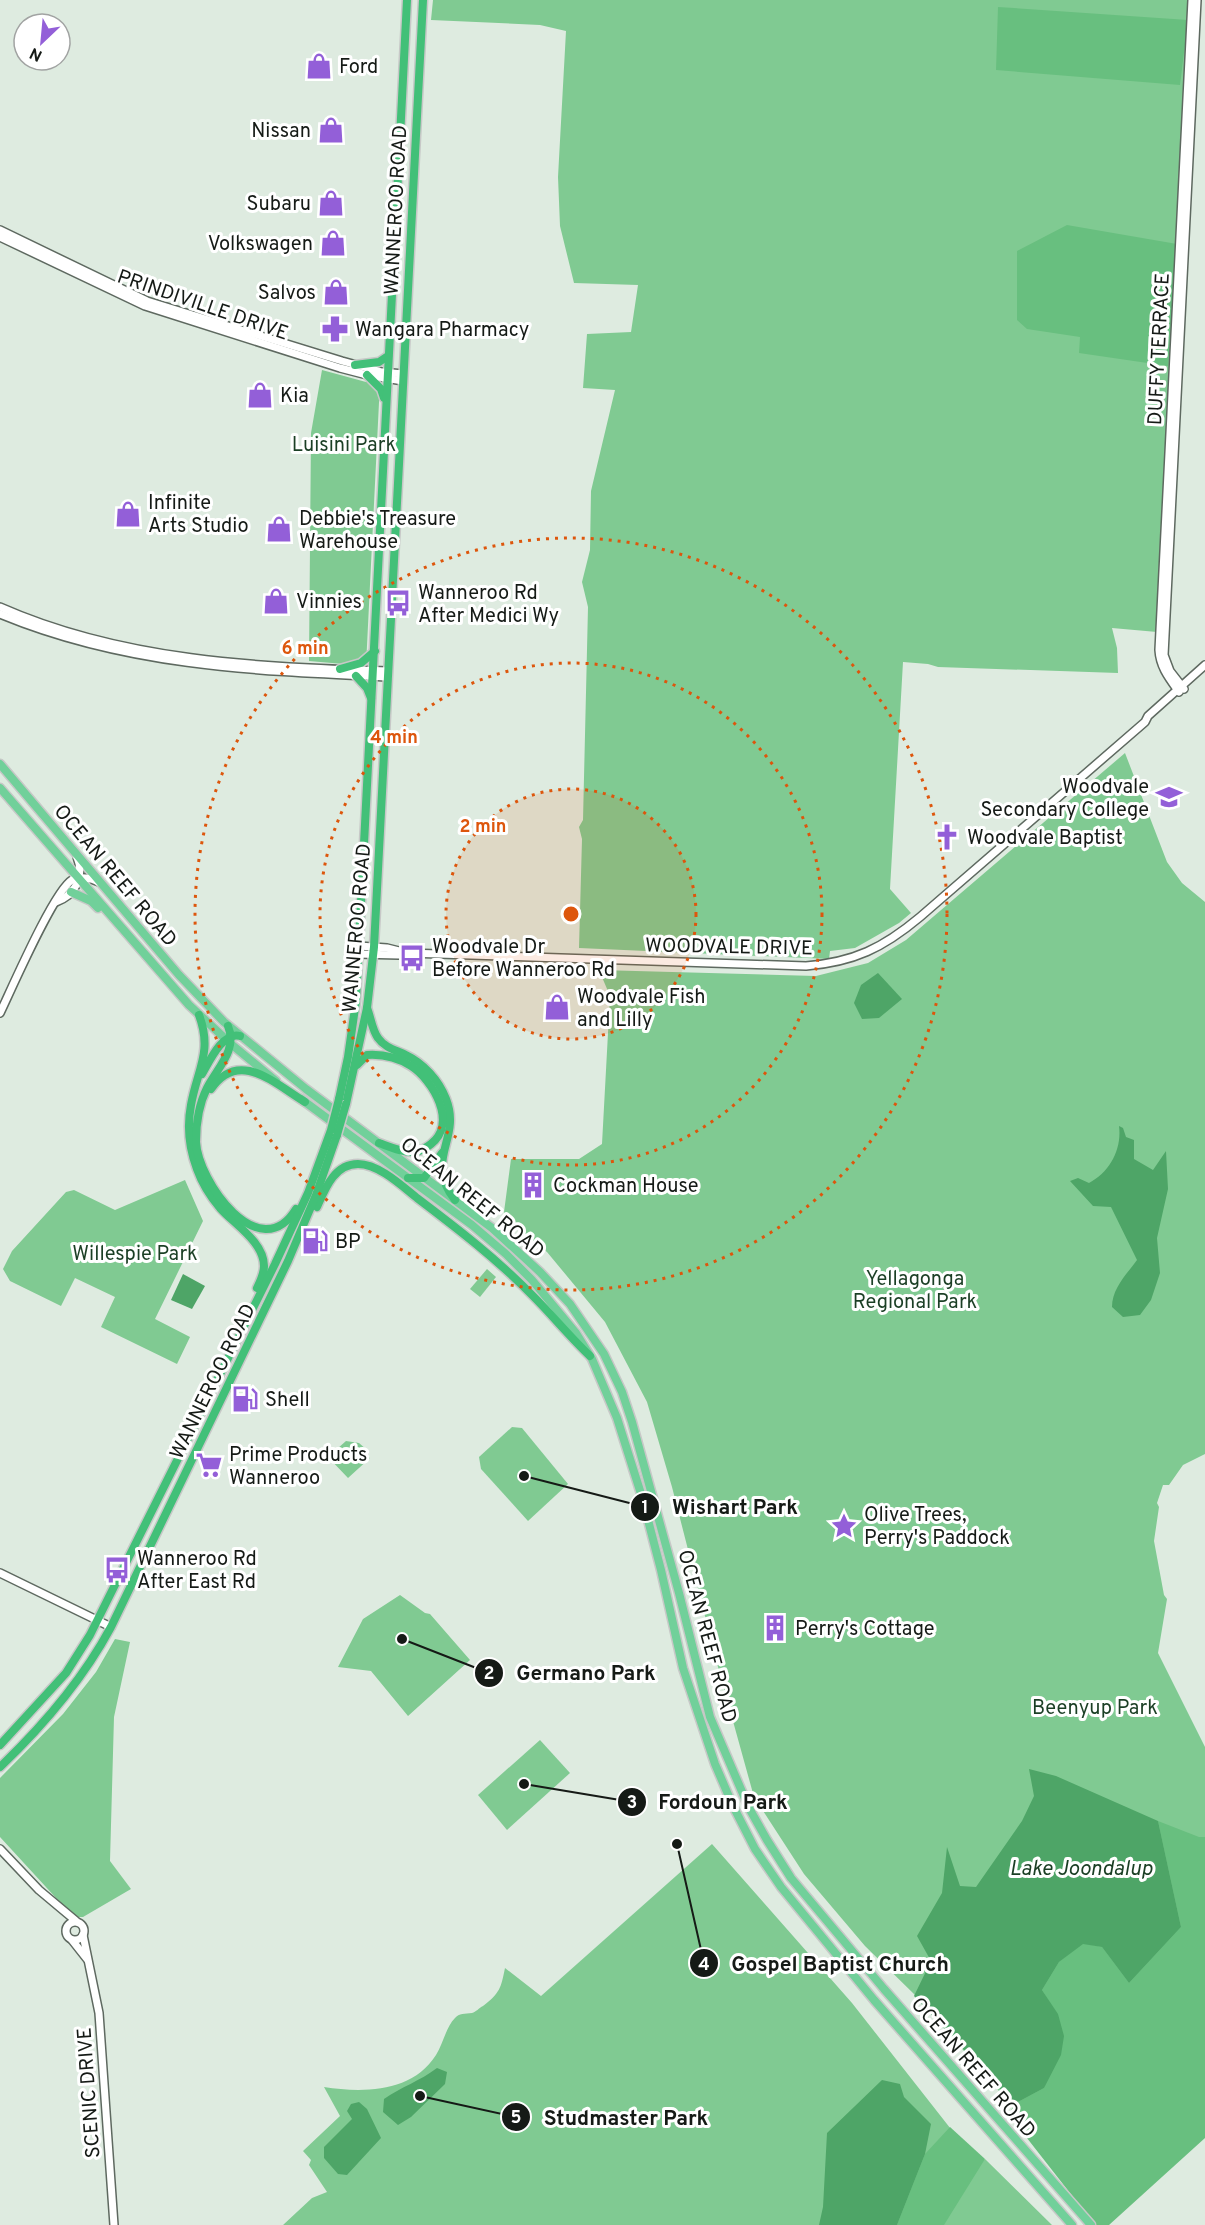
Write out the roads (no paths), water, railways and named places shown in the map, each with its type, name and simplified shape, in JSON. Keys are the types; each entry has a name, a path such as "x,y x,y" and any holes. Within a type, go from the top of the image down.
{"highway":[{"name":"WANNEROO ROAD","path":"343,1101 355,1015 359,950 407,0"},
{"name":"WANNEROO ROAD","path":"343,1101 355,1068 367,1008 374,951 423,0"},
{"path":"355,365 379,363 388,356"},
{"path":"366,375 381,389 386,407"},
{"path":"340,669 361,663 375,651"},
{"path":"356,676 366,687 372,701"},
{"path":"367,1008 374,1030 384,1045 418,1063 442,1089 450,1115 442,1176 455,1200"},
{"path":"199,1015 206,1040 198,1083 191,1105 189,1129 192,1153 209,1195 248,1236 263,1258 264,1267 261,1280 247,1310 245,1325"},
{"path":"228,1026 232,1039 225,1058 202,1099 198,1113 196,1141 203,1170 215,1192 235,1214 258,1228 279,1225 291,1217 315,1177"},
{"path":"198,1083 207,1065 232,1039"},
{"path":"355,1068 366,1055 378,1054 397,1059 421,1074 432,1087 439,1101 442,1125 435,1141 429,1146 416,1152 379,1143"},
{"path":"196,1141 203,1106 208,1095 221,1078 230,1072 241,1069 254,1071 305,1102"},
{"path":"245,1325 315,1177 334,1132 343,1101"},
{"name":"WANNEROO ROAD","path":"0,1767 76,1684 92,1662 111,1627 304,1226 334,1132"},
{"path":"408,1179 424,1178 444,1150"},
{"path":"304,1226 332,1177 340,1170 359,1164 374,1168 476,1243 535,1298 590,1356"},
{"name":"WANNEROO ROAD","path":"0,1745 66,1673 97,1620 245,1325"},
{"path":"156,1502 159,1508 163,1509 166,1506 186,1467 195,1455"}],"main road":[{"name":"OCEAN REEF ROAD","path":"0,764 178,975 228,1026"},
{"name":"OCEAN REEF ROAD","path":"0,788 199,1015 306,1089 455,1200 511,1244 563,1296 599,1346 614,1375 638,1443 710,1717 749,1808 767,1840 791,1878 884,1989 1091,2225"},
{"path":"71,892 91,901 110,922 127,934"},
{"name":"OCEAN REEF ROAD","path":"232,1039 305,1102 465,1220 506,1254 576,1333 590,1356 617,1418 642,1497 665,1583 683,1668 715,1764 755,1849 781,1887 874,2000 1072,2225"}],"street":[{"name":"DUFFY TERRACE","path":"1182,690 1163,668 1159,642 1192,0"},
{"name":"DUFFY TERRACE","path":"1182,690 1167,667 1164,655 1197,0"},
{"name":"PRINDIVILLE DRIVE","path":"0,230 147,301 387,376"},
{"name":"PRINDIVILLE DRIVE","path":"0,237 145,306 366,375 404,378"},
{"path":"0,607 71,633 144,651 243,664 340,669 374,674"},
{"path":"0,614 69,638 142,657 242,670 356,676 388,674"},
{"name":"WOODVALE DRIVE","path":"1182,690 1205,666"},
{"name":"WOODVALE DRIVE","path":"359,950 806,966 828,964 855,957 880,947 908,928 1145,722 1148,716 1205,671"},
{"path":"56,902 77,887 81,866 75,851"},
{"path":"0,1013 40,929 56,902 57,895 72,880 79,878 93,879 103,884"},
{"path":"0,1573 111,1627"},
{"path":"0,1849 20,1872 58,1908 83,1926 83,1935 78,1940 66,1935 58,1908"},
{"path":"65,1929 69,1923 76,1921"},
{"name":"SCENIC DRIVE","path":"83,1935 99,2013 114,2225"},
{"name":"SCENIC DRIVE","path":"71,1939 87,1959"}],"water":[{"path":"878,973 902,999 879,1018 862,1019 854,1003 861,985"},
{"path":"1119,1126 1123,1128 1126,1137 1134,1140 1134,1159 1153,1170 1166,1151 1168,1189 1157,1238 1160,1273 1151,1300 1140,1315 1123,1317 1112,1307 1114,1294 1137,1260 1111,1207 1093,1206 1070,1181 1078,1178 1089,1183 1103,1173 1113,1159 1119,1143"},
{"path":"183,1274 205,1286 192,1309 171,1300"},
{"name":"Lake Joondalup","path":"1029,1769 1056,1776 1158,1821 1181,1927 1129,1983 1102,1947 1083,1944 1059,1962 1042,1990 1058,2014 1064,2036 1061,2055 1044,2088 1014,2104 914,1996 931,1961 917,1936 942,1893 947,1847 960,1886 976,1887 1022,1821 1034,1796"},
{"path":"437,2068 447,2072 445,2084 411,2117 398,2125 383,2112 384,2099"},
{"path":"882,2080 900,2084 904,2097 931,2124 925,2154 897,2225 819,2225 823,2207 827,2133"},
{"path":"359,2102 367,2109 381,2138 347,2175 338,2174 324,2158 324,2147 352,2119 347,2111 351,2104"}],"place":[{"name":"Ford","path":"319,66"},
{"name":"Nissan","path":"331,130"},
{"name":"Subaru","path":"331,203"},
{"name":"Volkswagen","path":"333,243"},
{"name":"Salvos","path":"336,292"},
{"name":"Wangara Pharmacy","path":"335,329"},
{"name":"Kia","path":"260,395"},
{"name":"Infinite Arts Studio","path":"128,514"},
{"name":"Debbie's Treasure Warehouse","path":"279,529"},
{"name":"Vinnies","path":"276,601"},
{"name":"Wanneroo Rd After Medici Wy","path":"398,603"},
{"name":"Woodvale Secondary College","path":"1169,797"},
{"name":"Woodvale Baptist","path":"947,837"},
{"name":"Woodvale Dr Before Wanneroo Rd","path":"412,958"},
{"name":"Woodvale Fish and Lilly","path":"557,1007"},
{"name":"Cockman House","path":"533,1185"},
{"name":"BP","path":"315,1241"},
{"name":"Shell","path":"245,1399"},
{"name":"Prime Products Wanneroo","path":"209,1465"},
{"name":"Wishart Park","path":"524,1476"},
{"name":"Olive Trees, Perry's Paddock","path":"844,1526"},
{"name":"Wanneroo Rd After East Rd","path":"117,1570"},
{"name":"Perry's Cottage","path":"775,1628"},
{"name":"Germano Park","path":"402,1639"},
{"name":"Fordoun Park","path":"524,1784"},
{"name":"Gospel Baptist Church","path":"677,1844"},
{"name":"Studmaster Park","path":"420,2096"}],"park label":[{"name":"Luisini Park","path":"344,444"},
{"name":"Willespie Park","path":"135,1253"},
{"name":"Yellagonga Regional Park","path":"915,1290"},
{"name":"Beenyup Park","path":"1095,1707"}]}
